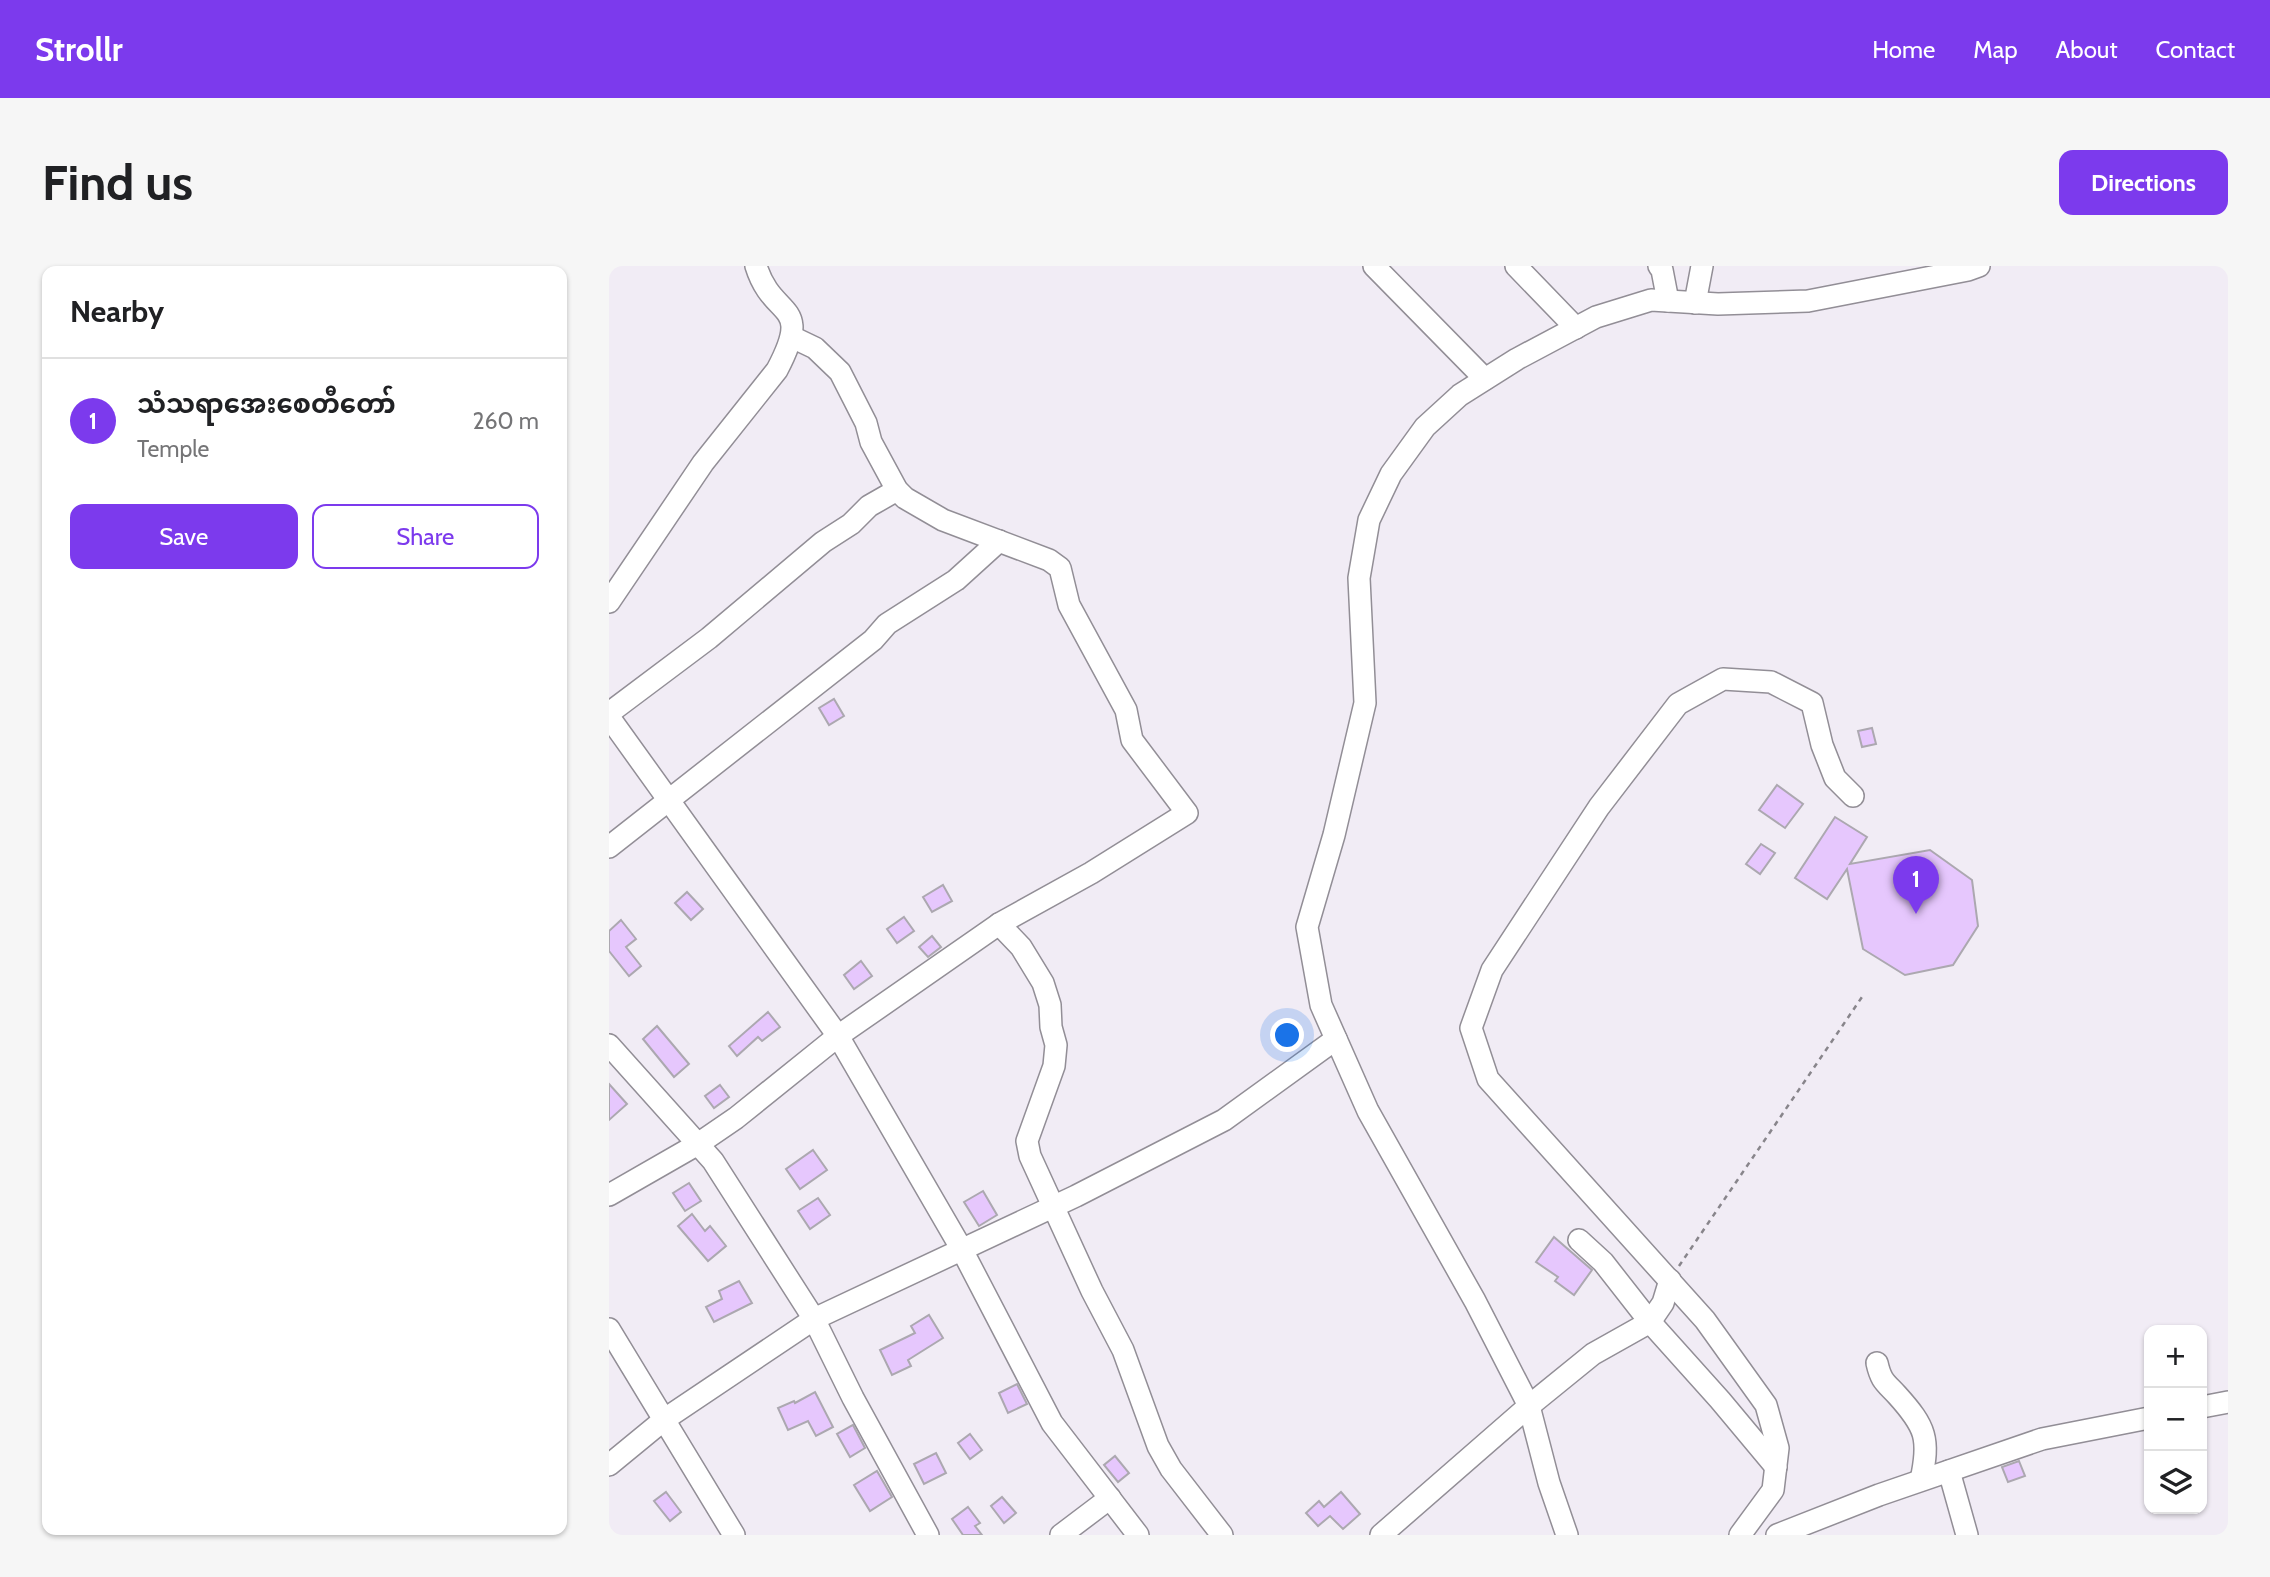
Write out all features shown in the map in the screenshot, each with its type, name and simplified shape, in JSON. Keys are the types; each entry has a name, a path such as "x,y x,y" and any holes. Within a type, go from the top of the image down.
{"street":[{"path":"609,601 703,463 777,370 792,337 794,325 790,315 765,289 756,266"},
{"path":"1374,266 1485,379"},
{"path":"1516,266 1576,328"},
{"path":"1659,266 1668,301"},
{"path":"1695,303 1702,266"},
{"path":"1567,1535 1549,1483 1529,1406 1475,1301 1367,1111 1321,1006 1307,927 1334,835 1365,704 1359,578 1369,520 1391,474 1425,428 1460,395 1596,317 1651,300 1718,304 1808,301 1972,267"},
{"path":"609,1195 698,1144 736,1118 838,1036 999,924 1091,873 1187,813 1132,740 1126,710 1069,605 1059,568 1049,560 943,520 905,498 897,489 871,442 866,423 840,372 815,348 792,337"},
{"path":"897,489 869,506 851,524 823,542 709,638 609,715 838,1036 961,1248 1052,1423 1138,1535"},
{"path":"609,847 873,640 887,624 956,580 999,541"},
{"path":"1739,1535 1773,1490 1778,1448 1766,1405 1705,1320 1488,1079 1471,1028 1492,970 1599,807 1678,704 1723,679 1771,682 1812,703 1822,745 1835,778 1853,796"},
{"path":"999,924 1021,947 1043,983 1050,1005 1051,1027 1056,1045 1054,1066 1027,1141 1030,1156 1054,1205 1063,1231 1123,1350 1158,1446 1171,1469 1222,1535"},
{"path":"609,1465 665,1419 814,1319 1054,1205 1224,1120 1336,1040"},
{"path":"609,1045 713,1161 814,1319 927,1535"},
{"path":"1579,1240 1603,1262 1650,1322 1776,1468"},
{"path":"1381,1535 1593,1354 1650,1322 1663,1303 1670,1280"},
{"path":"609,1329 734,1535"},
{"path":"1877,1363 1880,1378 1920,1422 1927,1452 1921,1480"},
{"path":"2207,1406 2228,1402"},
{"path":"1777,1535 1879,1495 2042,1439 2144,1419"},
{"path":"1949,1471 1967,1535"},
{"path":"1061,1535 1110,1498"}],"path":[{"path":"1670,1280 1862,997"}],"building":[{"path":"834,699 844,716 829,725 819,708"},
{"path":"1872,728 1876,744 1862,747 1858,731"},
{"path":"1777,785 1803,804 1785,828 1759,810"},
{"path":"1835,817 1867,837 1850,864 1930,850 1972,880 1978,926 1953,965 1905,975 1863,949 1847,869 1827,899 1795,878"},
{"path":"1761,844 1775,853 1760,874 1746,864"},
{"path":"943,885 952,901 932,912 923,897"},
{"path":"687,892 703,909 691,920 675,903"},
{"path":"904,917 914,931 897,943 887,929"},
{"path":"621,920 636,939 626,947 641,966 629,976 609,951 609,931"},
{"path":"932,936 941,947 928,957 919,947"},
{"path":"861,961 872,976 854,989 844,975"},
{"path":"768,1012 780,1027 762,1041 758,1037 737,1056 729,1046"},
{"path":"657,1026 689,1064 674,1077 643,1039"},
{"path":"609,1084 627,1104 609,1120"},
{"path":"720,1085 729,1097 714,1108 705,1096"},
{"path":"813,1150 827,1170 800,1189 786,1169"},
{"path":"689,1183 701,1201 685,1211 673,1193"},
{"path":"983,1191 997,1215 979,1226 964,1202"},
{"path":"818,1198 830,1215 810,1229 798,1211"},
{"path":"692,1214 705,1231 710,1226 726,1246 708,1261 678,1226"},
{"path":"1554,1237 1592,1270 1574,1295 1555,1281 1558,1277 1536,1262"},
{"path":"739,1281 752,1303 714,1322 706,1307 722,1299 719,1291"},
{"path":"929,1315 943,1338 908,1360 911,1366 892,1375 880,1350 915,1333 911,1326"},
{"path":"1017,1384 1027,1404 1008,1413 999,1393"},
{"path":"815,1392 833,1427 816,1436 808,1421 788,1430 778,1408 794,1401 795,1403"},
{"path":"853,1425 865,1448 850,1457 837,1434"},
{"path":"970,1434 982,1450 970,1459 958,1443"},
{"path":"936,1453 946,1473 924,1484 914,1464"},
{"path":"1115,1456 1129,1473 1118,1482 1104,1465"},
{"path":"2019,1461 2025,1476 2008,1482 2002,1467"},
{"path":"877,1471 892,1497 870,1511 854,1485"},
{"path":"666,1492 681,1512 670,1521 654,1501"},
{"path":"1341,1492 1360,1514 1343,1529 1330,1516 1318,1526 1306,1513 1319,1501 1324,1507"},
{"path":"1002,1497 1016,1513 1004,1523 991,1506"},
{"path":"968,1507 980,1523 975,1526 982,1535 963,1535 952,1519"}],"place":[{"name":"သံသရာအေးစေတီတော်","path":"1916,914"}]}
